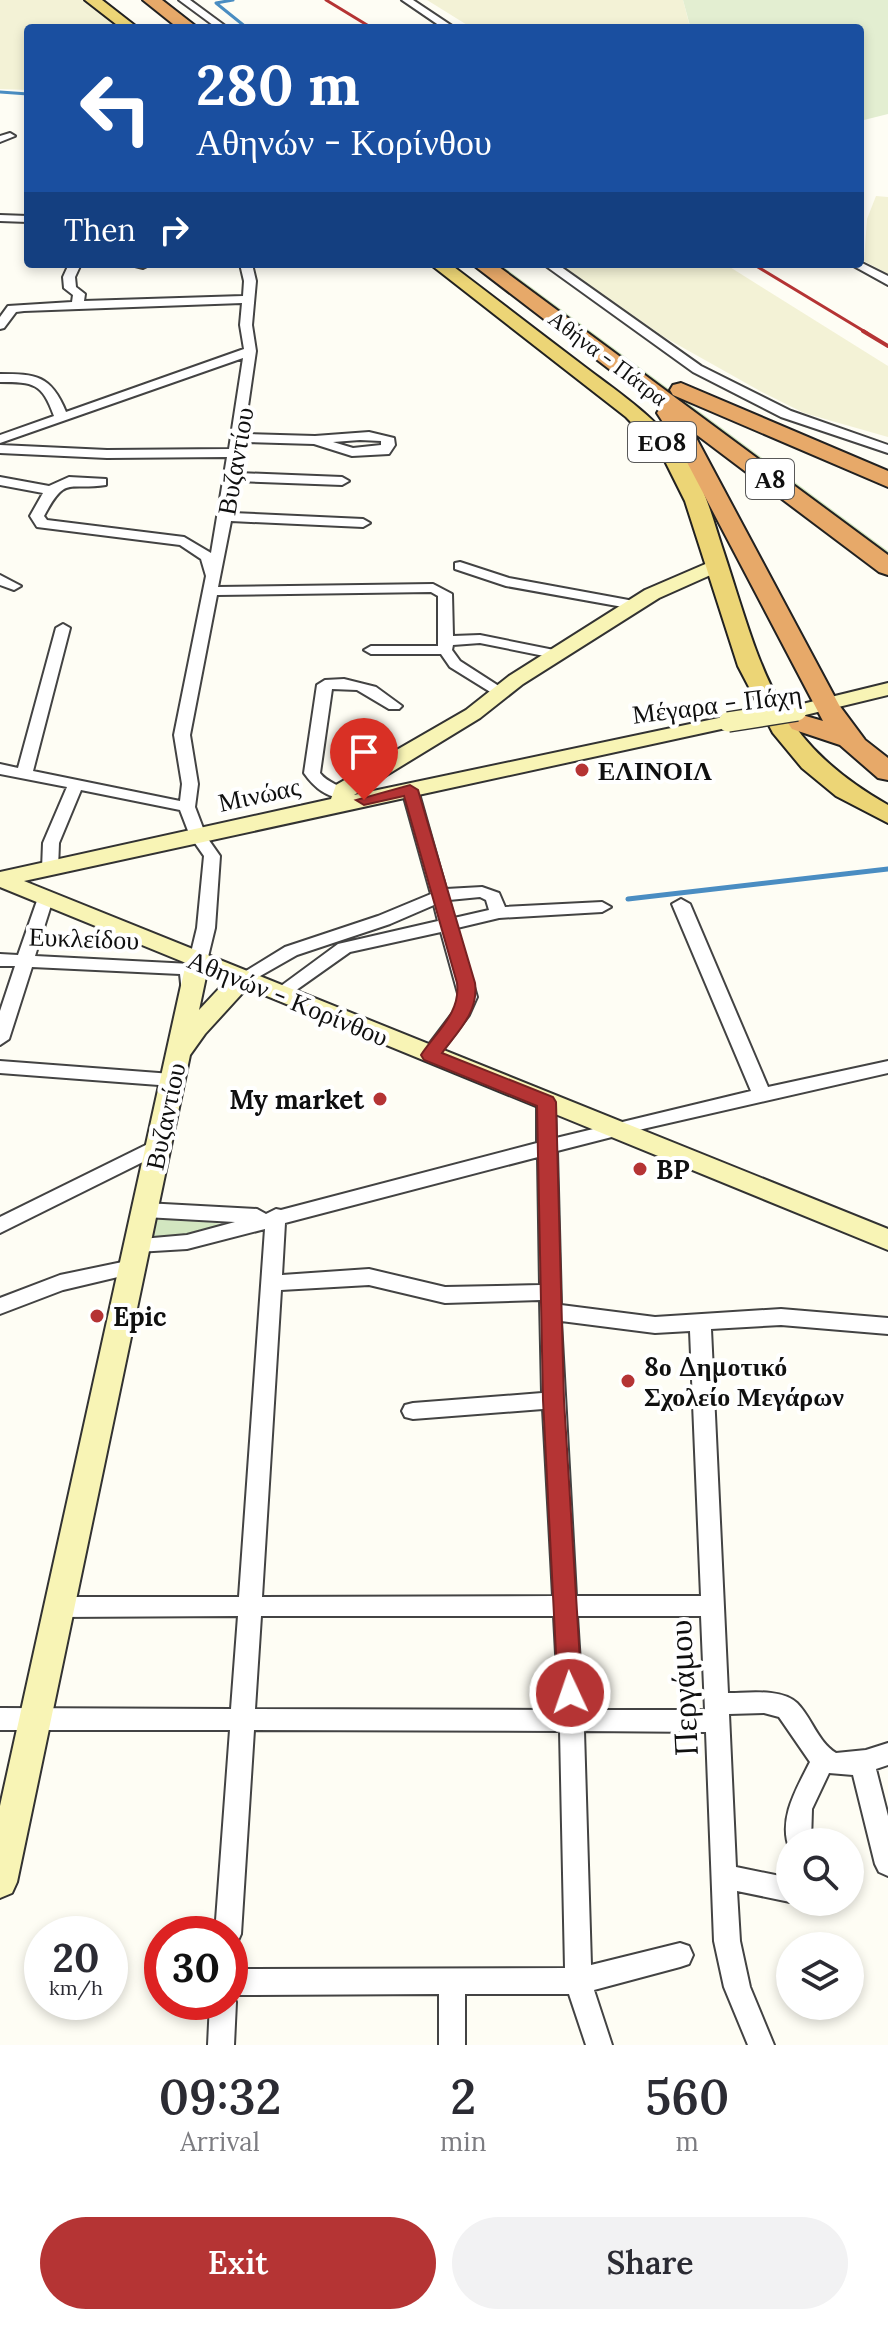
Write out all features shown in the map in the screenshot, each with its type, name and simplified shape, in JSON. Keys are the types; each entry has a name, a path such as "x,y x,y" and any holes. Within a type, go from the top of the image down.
{"highway":[{"path":"145,5 162,24"},
{"path":"145,5 181,24"},
{"name":"Αθήνα - Πάτρα","path":"487,268 888,567"},
{"name":"Αθήνα - Πάτρα","path":"515,268 888,541"},
{"path":"681,390 888,480"},
{"path":"653,392 691,447 835,721 888,772"},
{"path":"799,717 835,721"}],"main road":[{"path":"92,0 125,24"},
{"name":"ΕΟ8","path":"444,268 625,407 660,439 688,482 765,707 782,732 817,770 843,790 888,815"},
{"path":"341,800 411,748 473,714 554,654 671,584 717,565"},
{"name":"Μέγαρα - Πάχη","path":"835,721 888,689"},
{"name":"Μέγαρα - Πάχη","path":"623,744 799,717 835,721 888,701"},
{"name":"Μινώας","path":"0,879 198,836 341,800 410,790 623,744"},
{"path":"45,899 43,884 50,869"},
{"name":"Αθηνών - Κορίνθου","path":"0,879 888,1240"},
{"name":"Βυζαντίου","path":"0,1882 198,961"},
{"path":"175,1069 196,1028 242,979"}],"street":[{"path":"184,0 217,24"},
{"path":"407,0 444,24"},
{"path":"0,218 24,219"},
{"path":"74,268 69,280 70,288 79,294 78,306"},
{"name":"Βυζαντίου","path":"198,961 206,928 212,856 198,836 187,807 190,784 183,726 238,446 250,351 246,325 248,268"},
{"path":"555,268 697,369 786,414 888,449"},
{"path":"864,268 888,281"},
{"path":"0,325 16,308 249,299"},
{"path":"0,439 250,351"},
{"path":"0,378 45,383 52,391 61,416"},
{"path":"0,449 107,454 315,440"},
{"path":"232,477 342,481"},
{"path":"0,481 51,490"},
{"path":"101,482 69,481 51,490 37,516 42,524 184,541 208,557 210,585 433,588 445,594 445,646 455,664 500,693"},
{"path":"225,517 363,523"},
{"path":"460,566 506,582 634,605"},
{"path":"24,774 63,628"},
{"path":"371,650 445,646 458,637 554,654"},
{"path":"341,800 320,784 312,773 325,685 365,688 379,693 394,706"},
{"path":"0,769 187,807"},
{"path":"50,869 51,843 76,784"},
{"path":"410,790 442,895 468,997 463,1011 430,1055"},
{"path":"242,979 291,951 384,920 442,895 482,892 493,897 499,913"},
{"path":"0,1039 22,962 45,899"},
{"path":"681,904 762,1095"},
{"path":"279,994 344,948 499,913 602,907"},
{"name":"Ευκλείδου","path":"0,960 189,969 187,987 191,992"},
{"path":"0,1067 175,1069"},
{"path":"0,1306 135,1256 276,1216 613,1129 888,1067"},
{"path":"546,1102 553,1400 572,1723 578,1981 599,2045"},
{"path":"0,1226 158,1146"},
{"path":"0,1209 33,1209"},
{"path":"145,1210 276,1216"},
{"path":"229,1916 276,1216"},
{"path":"270,1283 369,1277 445,1295 551,1302 624,1324 781,1317 888,1326"},
{"name":"Περγάμου","path":"700,1323 727,1941 737,1987 761,2045"},
{"path":"413,1411 553,1400"},
{"path":"59,1607 711,1606"},
{"path":"0,1719 572,1723 716,1712 764,1703 787,1709 822,1762 840,1765 888,1754"},
{"path":"799,1828 800,1809 822,1762"},
{"path":"862,1762 888,1864"},
{"path":"724,1876 776,1887"},
{"path":"248,1982 578,1981 680,1955"},
{"path":"452,1980 452,2045"},
{"path":"221,2045 222,2020"}],"green space":[{"path":"0,0 83,0 115,24 24,24 24,90 0,89"},
{"path":"427,0 683,0 689,24 466,24"},
{"path":"683,0 888,0 888,114 864,120 864,24 689,24"},
{"path":"876,196 888,197 888,274 864,261 867,219"},
{"path":"498,268 505,268 888,551 888,557"},
{"path":"566,268 731,268 888,366 888,437 804,413 664,337"},
{"path":"157,1215 229,1225 182,1236 151,1238"}],"waterway":[{"path":"233,0 216,3 242,24"},
{"path":"0,92 24,94"},
{"path":"628,899 888,869"}],"railway":[{"path":"326,0 365,24"},
{"path":"760,268 867,333"},
{"path":"863,331 888,346"}],"place":[{"name":"ΕΛΙΝΟΙΛ","path":"582,770"},
{"name":"My market","path":"380,1099"},
{"name":"BP","path":"640,1169"},
{"name":"Epic","path":"97,1316"},
{"name":"8ο Δημοτικό Σχολείο Μεγάρων","path":"628,1381"}],"route":[{"path":"364,800 410,790 466,983 468,997 463,1011 430,1055 546,1102 553,1400 570,1693"}]}
